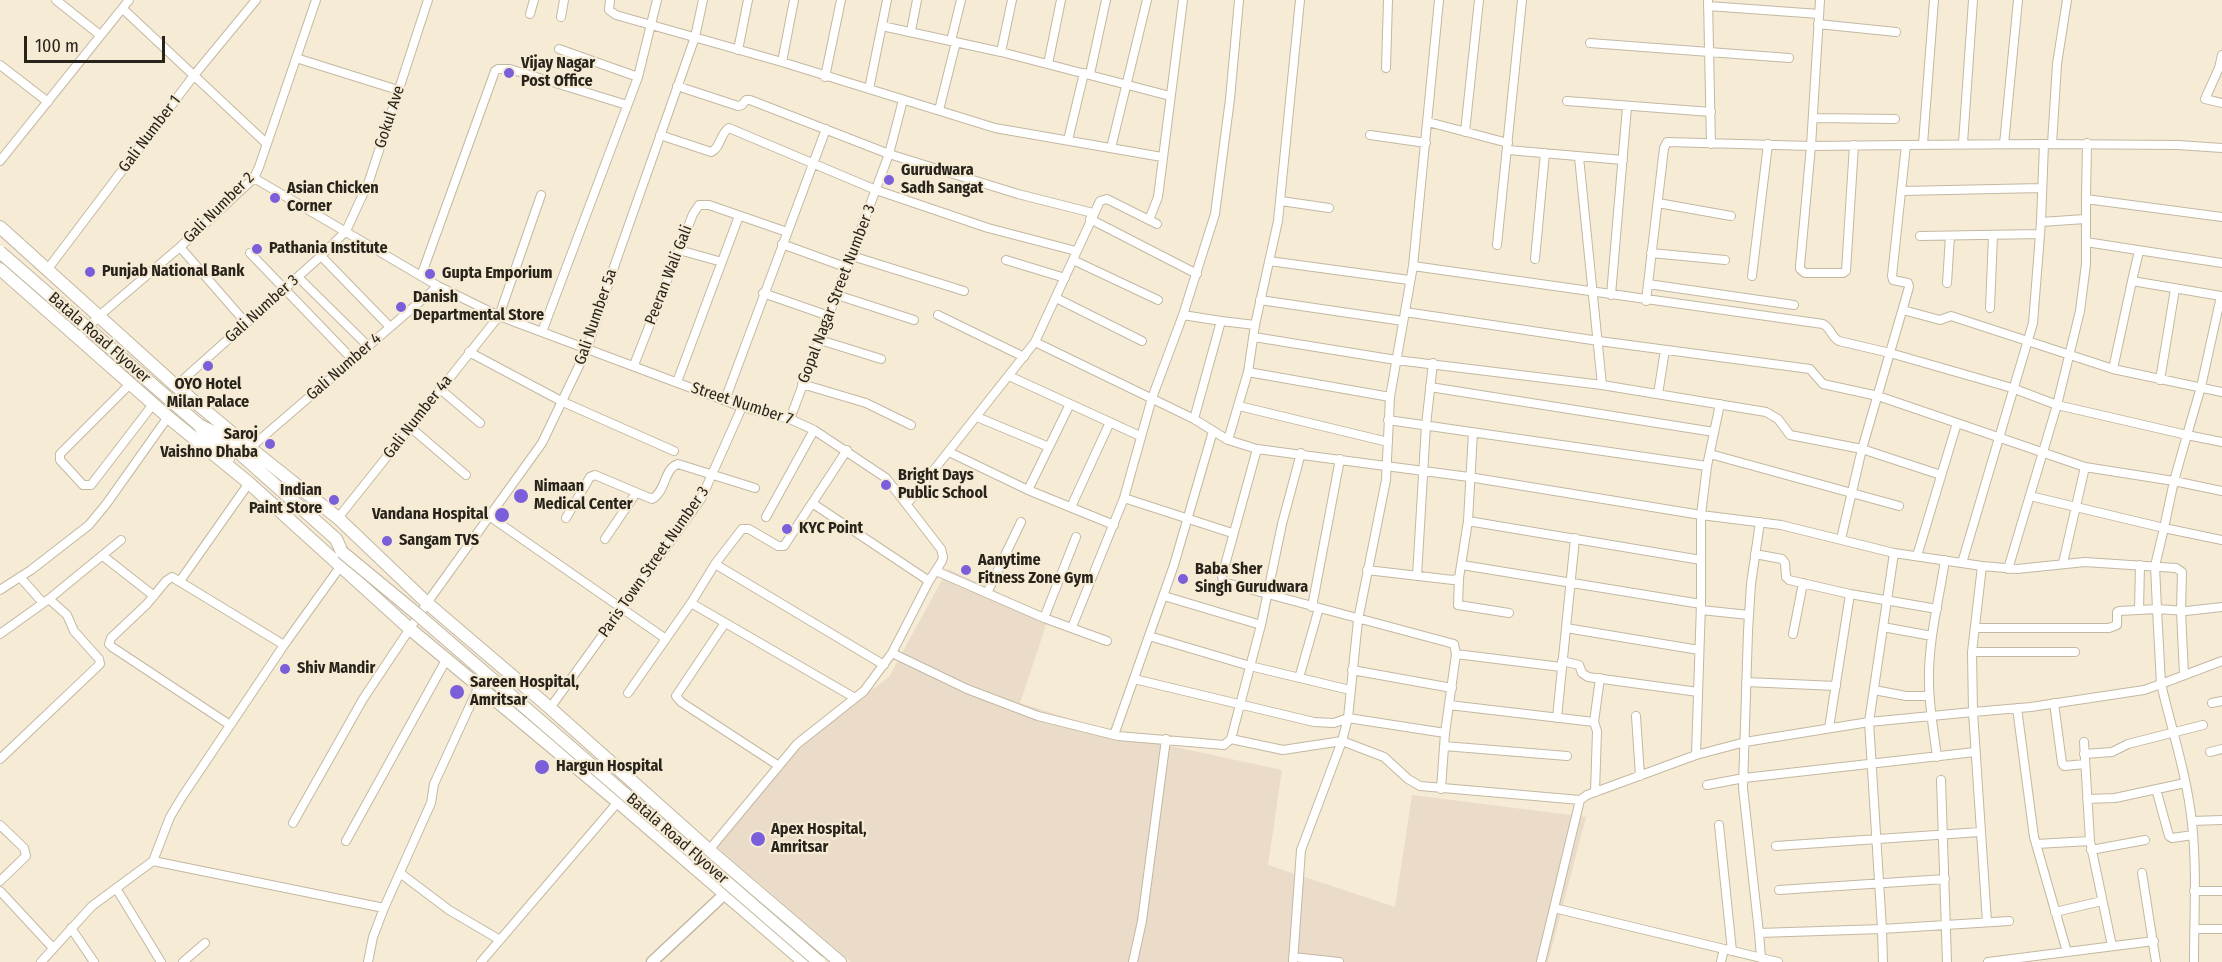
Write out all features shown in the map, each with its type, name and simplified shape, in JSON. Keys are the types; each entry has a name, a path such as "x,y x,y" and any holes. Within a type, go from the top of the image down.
{"main road":[{"path":"0,227 176,386 338,518 427,603 840,962"},
{"name":"Batala Road Flyover","path":"0,252 199,425 219,435 336,539 342,552 417,614 819,962"},
{"path":"0,269 168,417 249,483 410,629 618,802 804,962"}],"street":[{"path":"56,0 100,35"},
{"path":"0,161 129,0"},
{"name":"Gali Number 1","path":"47,270 195,74 256,0"},
{"name":"Gali Number 2","path":"78,338 99,316 180,247 254,178 260,167 266,143 316,0"},
{"name":"Gokul Ave","path":"346,231 369,181 428,0"},
{"path":"530,14 534,0"},
{"path":"561,17 564,0"},
{"path":"610,0 611,14 782,62 995,128 1162,158"},
{"path":"542,332 638,77 657,0"},
{"name":"Gali Number 5a","path":"293,823 363,699 427,603 534,457 562,402 588,349 695,37 703,0"},
{"path":"738,50 748,0"},
{"path":"782,62 794,0"},
{"path":"825,77 841,0"},
{"path":"869,89 887,0"},
{"path":"910,31 917,0"},
{"path":"939,110 961,0"},
{"path":"1001,52 1012,0"},
{"path":"1048,64 1061,0"},
{"path":"1068,140 1106,0"},
{"path":"1111,148 1147,0"},
{"path":"1149,220 1158,197 1182,0"},
{"path":"1072,627 1124,498 1140,436 1197,274 1218,196 1239,0"},
{"path":"1228,440 1248,372 1255,325 1281,201 1300,0"},
{"path":"1386,68 1388,0"},
{"path":"1339,962 1293,960 1301,850 1342,741 1348,718 1358,620 1387,467 1390,397 1413,267 1439,0"},
{"path":"1465,132 1479,0"},
{"path":"1497,245 1522,0"},
{"path":"1820,0 1811,146 1800,269 1804,273 1843,273 1848,266 1854,144"},
{"path":"1923,144 1934,0"},
{"path":"1963,143 1973,0"},
{"path":"2004,144 2018,0"},
{"path":"1962,563 2012,388 2028,341 2035,308 2042,188 2067,0"},
{"path":"1711,144 1708,3 1819,14"},
{"path":"123,9 195,74 266,143"},
{"path":"1818,24 1896,32"},
{"path":"882,26 1001,52 1170,96"},
{"path":"1590,43 1789,58"},
{"path":"559,49 638,77"},
{"path":"2222,55 2220,68 2205,99 2222,103"},
{"path":"296,58 398,90"},
{"path":"1,68 48,102"},
{"path":"421,276 495,70 510,69 627,105"},
{"path":"677,86 738,106 742,105 746,99 750,100 889,154 1092,216 1197,274"},
{"name":"Gopal Nagar Street Number 3","path":"790,418 889,154 903,100"},
{"path":"1567,101 1711,112"},
{"path":"1611,295 1627,106"},
{"path":"1813,118 1895,118"},
{"path":"1428,122 1508,146 1545,153 1623,160"},
{"path":"660,135 711,152 716,150 725,131 729,128 876,190 1074,255 1158,300"},
{"path":"725,400 826,129"},
{"path":"1370,135 1426,143"},
{"path":"1646,301 1665,144 1670,141 1811,146 2087,143 2222,148"},
{"path":"2008,569 2057,405 2084,291 2087,143"},
{"path":"1752,276 1768,144"},
{"path":"1841,539 1862,449 1909,285 1892,278 1906,145"},
{"path":"1535,259 1545,153"},
{"path":"1579,157 1602,385"},
{"name":"Street Number 7","path":"254,178 438,286 499,316 742,407 790,418 814,430 886,478 943,553 942,561 936,571"},
{"path":"1902,191 2042,188"},
{"name":"Gali Number 4a","path":"338,518 499,316 541,195"},
{"path":"907,504 1035,342 1100,201 1107,199 1157,224"},
{"path":"2086,199 2222,217"},
{"path":"1281,201 1329,208"},
{"path":"1658,203 1731,216"},
{"name":"Peeran Wali Gali","path":"634,365 693,214 699,205 709,205 787,232"},
{"path":"677,382 739,216"},
{"path":"2041,222 2085,219"},
{"name":"Gali Number 3","path":"176,386 284,290 346,231"},
{"path":"1920,236 2040,234"},
{"path":"1990,308 1992,235"},
{"path":"1947,283 1950,236"},
{"path":"2086,242 2222,263"},
{"path":"782,244 848,268"},
{"path":"180,247 246,324"},
{"path":"679,250 722,262"},
{"path":"2113,369 2139,250"},
{"path":"250,253 353,360"},
{"path":"1651,253 1725,260"},
{"path":"321,256 390,327"},
{"path":"852,256 964,291"},
{"path":"1006,260 1065,278"},
{"path":"1269,261 1409,280"},
{"path":"1413,267 1823,324 1839,341 2012,388 2057,405 2222,442"},
{"path":"298,277 368,346"},
{"path":"2132,281 2222,295 2201,387 2174,481 2155,566 2161,684 2192,821 2194,962"},
{"path":"1648,284 1794,305"},
{"name":"Gali Number 4","path":"250,448 438,286"},
{"path":"2160,380 2175,289"},
{"path":"763,294 829,316"},
{"path":"837,295 914,320"},
{"path":"1056,298 1142,341"},
{"path":"1260,300 1403,321"},
{"path":"1903,310 1940,320 1954,316 2113,369 2222,392"},
{"path":"1405,312 1810,369 1823,384 1878,396 2085,467 2222,491"},
{"path":"938,315 1024,357"},
{"path":"1183,315 1255,325"},
{"path":"1194,419 1221,321"},
{"path":"1254,337 1396,360 1602,385 1720,404 1772,415 1779,419 1790,435 1862,449 1941,475"},
{"path":"820,340 881,359"},
{"path":"1035,342 1194,419 1228,440 1257,449 1469,477 1701,515 1760,522 1894,553 1982,566 2008,569 2085,562 2176,568 2182,572 2184,675"},
{"path":"1658,394 1665,350"},
{"path":"470,352 562,402 674,451"},
{"path":"1417,576 1422,472 1433,363"},
{"path":"1248,372 1390,397"},
{"path":"1009,376 1140,436"},
{"path":"130,384 60,454 60,460 82,485 91,485 154,404"},
{"path":"802,384 866,404 911,425"},
{"path":"1430,387 1714,432"},
{"path":"440,389 480,423"},
{"path":"1028,490 1070,404"},
{"path":"1696,755 1701,607 1701,515 1707,466 1720,404"},
{"path":"1239,406 1388,442"},
{"name":"Paris Town Street Number 3","path":"550,708 701,499 742,407"},
{"path":"0,590 66,543 97,516 168,417"},
{"path":"977,417 1049,447"},
{"path":"1388,420 1707,466"},
{"path":"1071,507 1110,422"},
{"path":"1917,556 1957,423"},
{"path":"410,427 466,475"},
{"path":"766,518 814,430"},
{"path":"1114,735 1164,596 1213,431"},
{"path":"1473,432 1468,521 1459,578 1458,605 1509,613"},
{"path":"1257,449 1232,533 1222,576 1223,582 1450,643 1456,648 1445,733 1441,789"},
{"path":"628,693 740,531 746,528 778,546 784,546 847,450"},
{"path":"949,452 1028,490 1114,525"},
{"path":"892,653 967,689 1015,708 1114,735 1224,745 1231,739 1240,705 1301,453"},
{"path":"1710,454 1899,506"},
{"path":"1299,678 1315,608 1340,459"},
{"path":"566,518 590,477 595,475 649,499 654,498 665,482 671,467 675,464 754,488"},
{"path":"2063,563 2085,467"},
{"path":"180,581 249,483"},
{"path":"606,539 636,493"},
{"path":"2030,496 2222,540"},
{"path":"1124,498 1232,533"},
{"path":"812,503 929,581"},
{"path":"489,516 666,639"},
{"path":"1468,521 1701,560"},
{"path":"987,593 1021,522"},
{"path":"1760,522 1749,615 1744,778 1761,958"},
{"path":"1044,618 1076,537"},
{"path":"1557,718 1575,538"},
{"path":"0,634 46,601 122,540"},
{"path":"1883,962 1869,722 1894,553"},
{"path":"1755,554 1782,559 1785,562 1786,577 1803,583 1850,594 1937,609"},
{"path":"103,556 154,596"},
{"path":"1937,757 1929,696 1930,658 1945,561"},
{"path":"716,564 884,665"},
{"path":"1462,565 1570,581 1749,615"},
{"path":"2139,610 2140,565"},
{"path":"1982,566 1972,651 1975,752 1987,922"},
{"path":"41,962 92,906 153,861 170,817 284,645 340,567"},
{"path":"1367,570 1453,580 1459,578"},
{"path":"709,850 797,744 864,691 892,653 936,571 1044,618 1107,641"},
{"path":"0,759 100,664 99,659 74,631 67,615 46,601 20,577"},
{"path":"230,725 110,644 111,638 168,579 175,578 284,645"},
{"path":"1793,634 1803,583"},
{"path":"1829,728 1850,594"},
{"path":"1164,596 1261,625"},
{"path":"691,603 855,698"},
{"path":"1975,628 2109,628 2117,625 2117,612 2119,611 2222,607"},
{"path":"725,623 676,696 681,702 776,769"},
{"path":"1883,627 1932,636"},
{"path":"1566,628 1699,650"},
{"path":"1149,636 1250,666 1350,690"},
{"path":"1972,651 2075,652"},
{"path":"1456,654 1579,665 1584,675 1698,692"},
{"path":"346,840 446,660"},
{"path":"1231,739 1283,750 1342,741 1384,757 1414,784 1420,786 1580,800 1595,792 1696,755 1744,742 1869,722 2054,704 2144,690 2222,661"},
{"path":"1352,670 1452,688"},
{"path":"1595,792 1597,731 1594,722 1600,678"},
{"path":"1134,679 1314,722 1334,723 1348,718 1445,733"},
{"path":"1746,682 1836,686"},
{"path":"368,962 373,937 384,908 431,803 434,784 479,686"},
{"path":"1874,690 1906,696 1929,696"},
{"path":"2212,703 2222,700"},
{"path":"2054,704 2062,763 2064,766 2085,764"},
{"path":"1449,705 1594,722"},
{"path":"2018,708 2036,844 2067,952"},
{"path":"1636,716 1640,776"},
{"path":"2084,754 2112,752 2128,744 2203,725"},
{"path":"1133,962 1142,921 1166,739"},
{"path":"2084,742 2091,850 2112,946"},
{"path":"1444,746 1567,756"},
{"path":"2210,752 2222,748"},
{"path":"1707,785 1744,778 1872,762 1975,752"},
{"path":"1941,780 1947,962"},
{"path":"2087,799 2115,798 2185,783"},
{"path":"2156,789 2169,836 2172,838 2193,835"},
{"path":"1541,962 1580,800"},
{"path":"481,962 618,802"},
{"path":"2192,821 2222,820"},
{"path":"0,825 24,848 26,856 0,881"},
{"path":"1719,825 1728,950 1721,962"},
{"path":"1776,846 1980,832"},
{"path":"2036,844 2090,840"},
{"path":"2091,850 2145,840"},
{"path":"153,861 384,908"},
{"path":"400,873 449,910 500,940"},
{"path":"2142,873 2156,962"},
{"path":"652,962 725,895 740,877"},
{"path":"1779,890 1945,879"},
{"path":"116,888 162,962"},
{"path":"0,891 53,948"},
{"path":"2194,891 2222,891"},
{"path":"2055,912 2102,901"},
{"path":"1554,908 1776,962"},
{"path":"1759,933 1882,929 2009,921"},
{"path":"70,928 94,962"},
{"path":"2194,929 2222,929"},
{"path":"1988,962 2054,958 2067,952 2154,941"},
{"path":"183,962 205,943"}],"shaded area":[{"path":"948,569 1049,616 1020,703 1124,736 1282,770 1268,865 1395,907 1412,795 1586,817 1548,962 851,962 716,846 797,745 889,677"}],"place":[{"name":"Vijay Nagar Post Office","path":"509,73"},
{"name":"Gurudwara Sadh Sangat","path":"889,180"},
{"name":"Asian Chicken Corner","path":"275,198"},
{"name":"Pathania Institute","path":"257,249"},
{"name":"Punjab National Bank","path":"90,272"},
{"name":"Gupta Emporium","path":"430,274"},
{"name":"Danish Departmental Store","path":"401,307"},
{"name":"OYO Hotel Milan Palace","path":"208,366"},
{"name":"Saroj Vaishno Dhaba","path":"270,444"},
{"name":"Bright Days Public School","path":"886,485"},
{"name":"Nimaan Medical Center","path":"521,496"},
{"name":"Indian Paint Store","path":"334,500"},
{"name":"Vandana Hospital","path":"502,515"},
{"name":"KYC Point","path":"787,529"},
{"name":"Sangam TVS","path":"387,541"},
{"name":"Aanytime Fitness Zone Gym","path":"966,570"},
{"name":"Baba Sher Singh Gurudwara","path":"1183,579"},
{"name":"Shiv Mandir","path":"285,669"},
{"name":"Sareen Hospital, Amritsar","path":"457,692"},
{"name":"Hargun Hospital","path":"542,767"},
{"name":"Apex Hospital, Amritsar","path":"758,839"}]}
